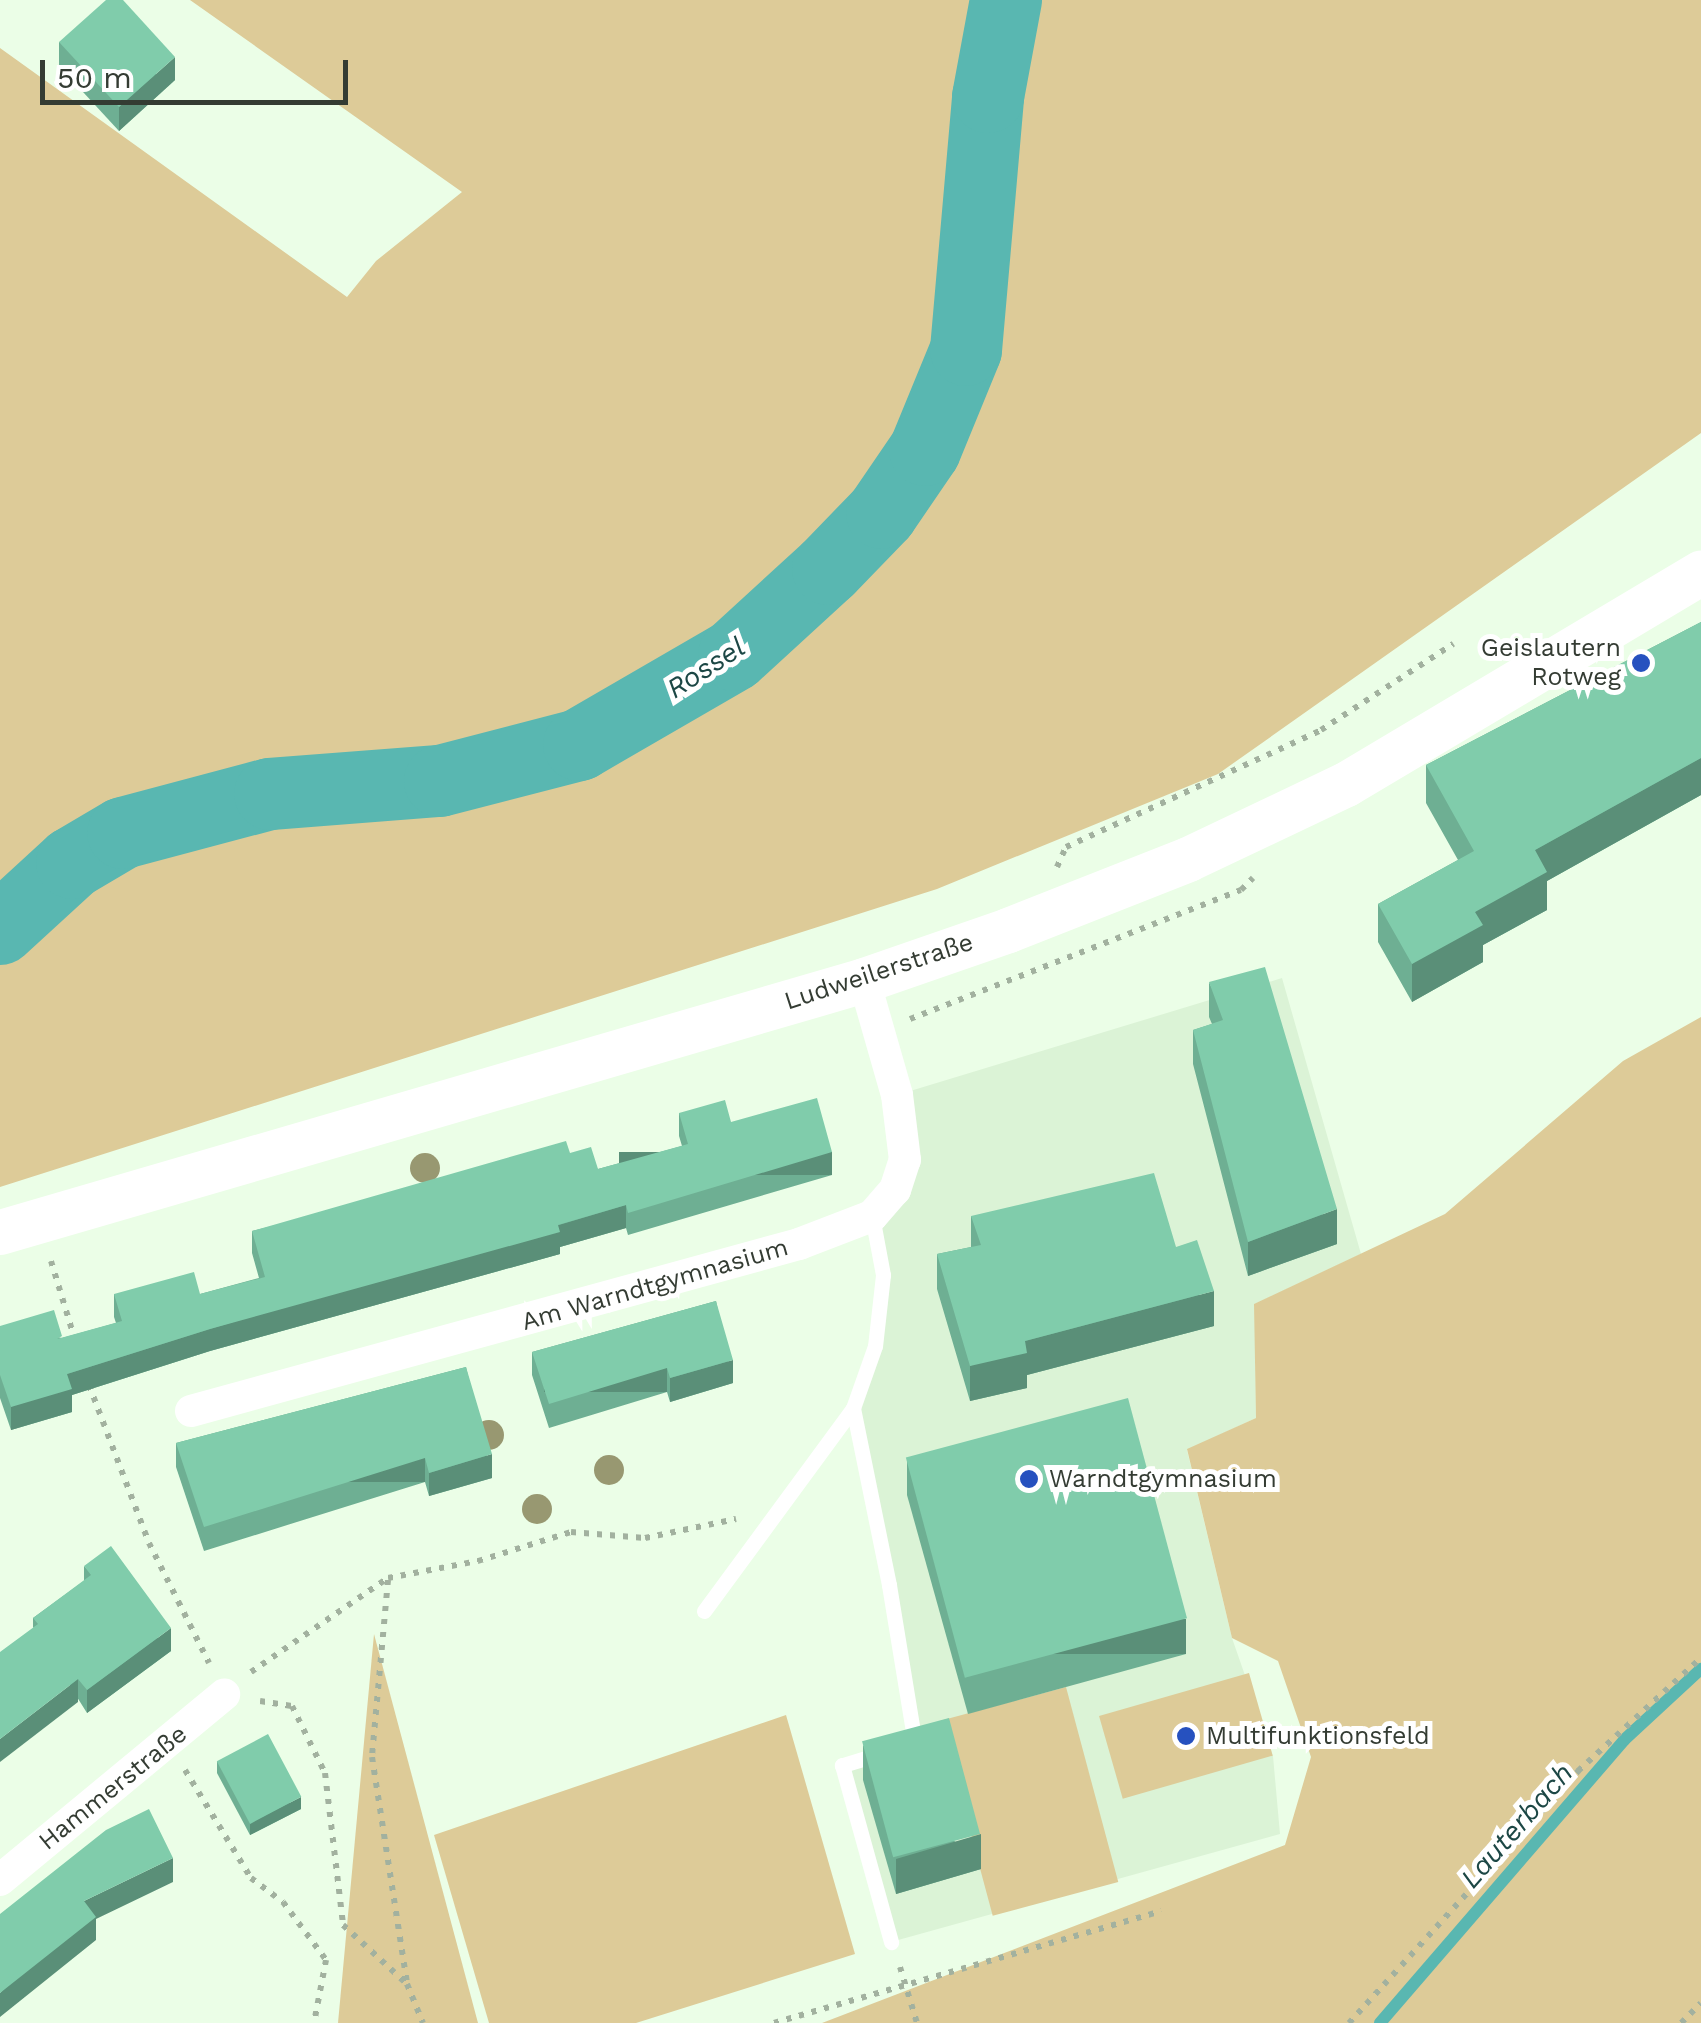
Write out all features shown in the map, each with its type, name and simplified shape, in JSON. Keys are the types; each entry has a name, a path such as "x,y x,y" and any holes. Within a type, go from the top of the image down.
{"main road":[{"name":"Ludweilerstraße","path":"19,1225 864,980 1188,859 1346,784 1701,572"}],"street":[{"path":"864,980 897,1095 905,1160 895,1190 872,1216"},
{"name":"Am Warndtgymnasium","path":"192,1410 799,1244 872,1216"},
{"name":"Hammerstraße","path":"0,1880 224,1696"}],"lane":[{"path":"704,1611 853,1408 875,1346 883,1275 872,1216"},
{"path":"853,1408 915,1744 842,1765 892,1942"}],"path":[{"path":"1082,840 1320,730 1453,644"},
{"path":"879,1031 1241,890"},
{"path":"19,1225 78,1347"},
{"path":"83,1366 149,1542 224,1696"},
{"path":"224,1696 284,1644 388,1578 478,1561 571,1532 645,1538 712,1526"},
{"path":"388,1578 372,1757 408,1984 423,2023"},
{"path":"1348,2023 1578,1771 1701,1658"},
{"path":"224,1696 292,1706 325,1773 344,1925 408,1984"},
{"path":"169,1744 251,1878 283,1902 326,1960 314,2023"},
{"path":"774,2023 1161,1911"},
{"path":"892,1942 917,2023"},
{"path":"1681,2023 1701,2003"}],"shaded area":[{"path":"190,0 1701,0 1701,433 1218,774 937,889 0,1187 0,48 347,297 376,261 462,192"},
{"name":"Warndtgymnasium","path":"1282,978 1361,1254 1255,1304 1256,1418 1187,1450 1232,1638 1273,1756 1280,1834 891,1942 842,1765 915,1743 853,1408 875,1346 883,1275 872,1216 895,1190 897,1095"},
{"path":"1701,1017 1701,2023 822,2023 1285,1845 1311,1757 1278,1661 1232,1638 1187,1449 1256,1418 1254,1304 1445,1214 1623,1061"},
{"path":"374,1634 478,2023 338,2023"},
{"name":"Multifunktionsfeld","path":"1249,1673 1273,1756 1123,1799 1099,1716"},
{"path":"1066,1687 1118,1882 993,1916 940,1721"},
{"path":"786,1715 855,1954 636,2023 489,2023 434,1835"}],"building":[{"path":"106,0 123,0 175,57 119,107 59,42"},
{"path":"1701,622 1701,758 1535,850 1547,872 1475,912 1483,925 1412,964 1378,904 1474,851 1426,765"},
{"path":"1265,967 1337,1209 1248,1242 1193,1030 1223,1020 1209,982"},
{"path":"817,1098 832,1152 628,1213 626,1205 558,1225 560,1232 210,1329 67,1374 72,1389 11,1407 0,1375 0,1326 54,1310 62,1336 57,1339 122,1321 114,1294 194,1272 200,1294 265,1277 252,1231 566,1141 570,1153 591,1147 598,1169 688,1144 679,1113 725,1100 731,1122"},
{"path":"1154,1173 1176,1247 1197,1240 1214,1291 1025,1341 1027,1353 970,1366 937,1254 981,1245 971,1216"},
{"path":"716,1301 733,1360 670,1378 667,1368 549,1404 532,1352"},
{"path":"466,1367 492,1454 429,1473 425,1458 204,1527 176,1443"},
{"path":"1128,1398 1187,1618 965,1678 906,1458"},
{"path":"111,1546 171,1628 87,1690 78,1679 0,1739 0,1652 38,1624 33,1618 91,1575 84,1566"},
{"path":"949,1718 980,1834 893,1857 862,1741"},
{"path":"268,1734 301,1797 250,1824 217,1761"},
{"path":"149,1809 173,1858 84,1901 96,1917 0,1993 0,1914 106,1830"}],"waterway":[{"name":"Rossel","path":"0,929 72,863 123,833 270,794 440,781 579,745 734,655 828,569 882,513 925,450 966,350 988,97 1006,0"},
{"name":"Lauterbach","path":"1380,2023 1624,1740 1701,1669"}],"place":[{"name":"Geislautern Rotweg","path":"1641,663"},
{"name":"Warndtgymnasium","path":"1029,1479"},
{"name":"Multifunktionsfeld","path":"1186,1736"}]}
